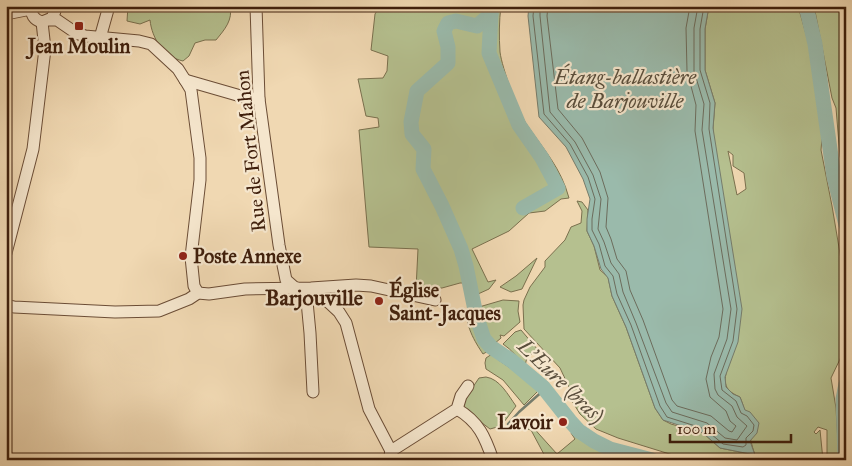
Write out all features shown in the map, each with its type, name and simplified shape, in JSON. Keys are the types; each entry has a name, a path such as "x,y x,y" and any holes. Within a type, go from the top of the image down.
{"street":[{"path":"46,21 54,15 54,6"},
{"path":"100,38 109,6"},
{"name":"Rue de Fort Mahon","path":"256,6 259,100 279,246 286,280 294,287"},
{"path":"6,14 31,8 35,19 57,20 76,33 85,36 139,41 150,44 178,69 191,90 200,158 200,180 192,257 194,286 198,293"},
{"path":"6,253 33,149 45,49 46,21"},
{"path":"185,80 259,100"},
{"path":"6,305 115,312 160,311 189,299 198,293 209,294 245,289 294,287 371,286 435,300"},
{"path":"294,287 324,298 339,312 348,330 370,409 390,455 462,412"},
{"path":"306,291 313,392"},
{"path":"468,386 461,396 462,412 481,430 493,460"}],"green space":[{"path":"128,6 230,6 231,11 225,28 216,40 205,40 195,43 189,56 183,61 170,56 160,46 153,34 150,20 140,24 127,21"},
{"path":"380,6 501,6 500,52 511,90 523,119 551,160 566,187 569,198 561,199 545,211 529,213 509,231 472,249 488,282 496,280 489,289 478,294 473,283 460,283 442,288 416,289 418,249 369,247 359,130 379,127 378,118 366,116 358,79 383,78 387,71 388,56 371,50 375,14"},
{"path":"709,6 798,6 816,69 823,126 821,150 846,289 846,341 842,355 831,378 836,408 839,460 827,460 827,430 818,427 814,432 816,434 820,430 823,460 689,460 618,438 596,429 580,414 572,401 569,387 560,368 524,329 524,300 530,287 545,267 545,261 565,240 571,227 581,223 582,211 577,201 582,202 588,210 587,231 594,246 600,270 608,277 612,296 626,327 655,408 663,420 703,433 720,448 755,455 740,397 730,391 725,379 729,362 713,128 715,103 705,70 705,29","holes":["728,151 733,155 733,166 744,173 746,189 737,195"]},
{"path":"814,6 846,6 846,181 840,156 836,108 832,98"},
{"path":"537,258 522,289 511,292 500,287 516,276"},
{"path":"503,300 519,301 520,322 504,336 500,335 501,338 494,344 489,338 479,307"},
{"path":"471,307 479,336 490,350 483,354 469,327 467,315"},
{"path":"521,330 538,350 527,357 525,366 503,344 515,332"},
{"path":"492,354 539,390 524,405 503,380 486,369 486,358"},
{"path":"486,377 500,384 516,406 501,426 490,429 460,406 479,378"},
{"path":"522,417 557,454 575,439 571,433 573,431 587,441 636,460 547,460 531,430 523,428 517,423"}],"water":[{"name":"Étang-ballastière de Barjouville","path":"529,6 709,6 705,29 705,70 715,103 713,128 742,309 738,342 725,377 726,387 733,394 740,397 745,410 750,412 759,423 757,433 750,441 755,455 720,448 703,433 663,420 655,408 626,327 612,296 608,278 601,269 587,231 590,199 583,179 566,147 539,117 528,16"}],"waterway":[{"name":"L'Eure (bras)","path":"491,6 491,14 477,26 456,21 448,23 444,31 448,47 448,63 417,91 411,122 412,134 424,149 423,169 461,249 476,315 484,339 491,347 512,361 543,387 579,431 610,449 652,460"},
{"path":"806,6 815,44 834,177 846,225"},
{"path":"491,14 489,53 519,125 542,158 558,188 523,208"},
{"path":"845,460 843,399 846,384"},
{"path":"508,424 545,389"}],"place":[{"name":"Jean Moulin","path":"79,26"},
{"name":"Poste Annexe","path":"183,256"},
{"name":"Église Saint-Jacques","path":"379,301"},
{"name":"Lavoir","path":"563,422"}],"district":[{"name":"Barjouville","path":"314,297"}]}
